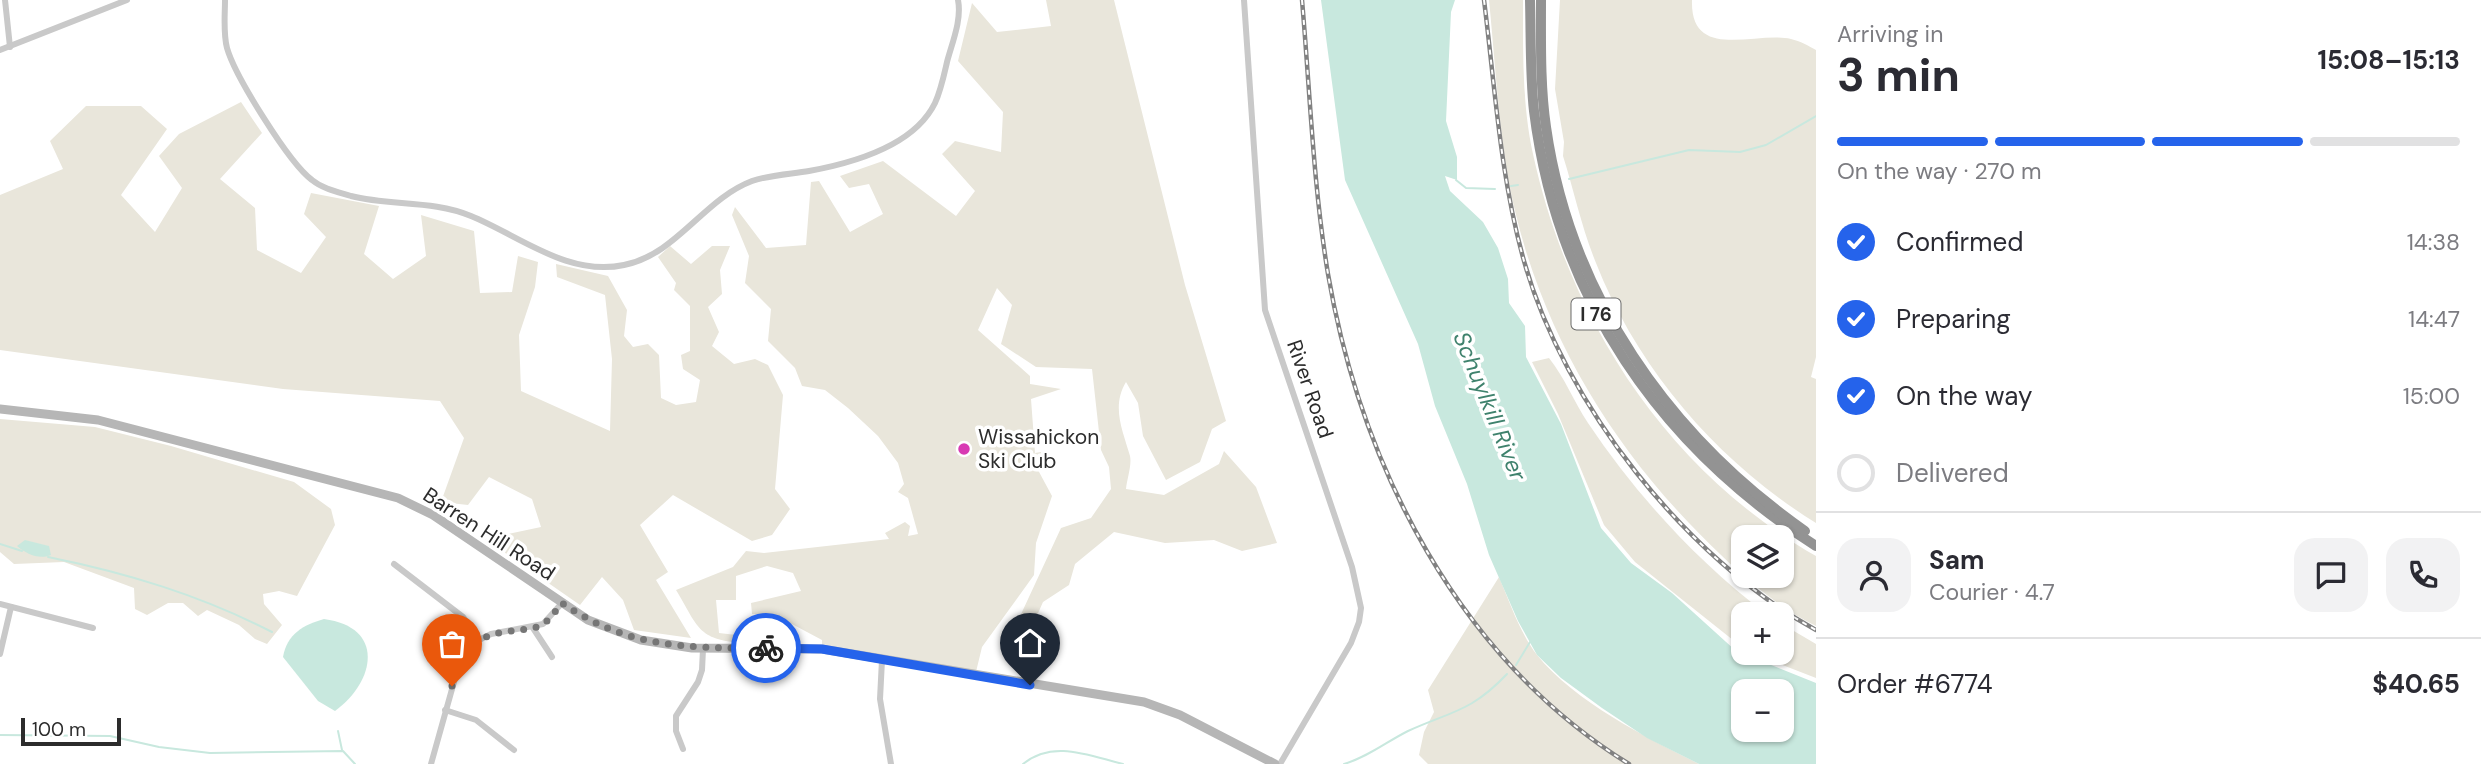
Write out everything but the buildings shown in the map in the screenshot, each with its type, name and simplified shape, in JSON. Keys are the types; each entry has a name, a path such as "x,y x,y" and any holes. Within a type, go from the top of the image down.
{"highway":[{"name":"I 76","path":"1530,0 1532,84 1537,132 1566,244 1597,315 1644,389 1706,462 1752,502 1816,546"},
{"name":"I 76","path":"1541,0 1542,89 1550,147 1574,237 1610,319 1645,377 1687,429 1745,486 1816,538"}],"street":[{"path":"5,0 10,47"},
{"path":"0,50 127,0"},
{"path":"225,0 227,48 279,143 313,181 355,197 460,212 536,248 574,263 596,267 626,265 658,251 752,181 817,170 889,147 908,133 925,119 935,102 956,27 958,0"},
{"name":"River Road","path":"1244,0 1265,310 1352,567 1362,608 1351,643 1280,764"},
{"name":"Barren Hill Road","path":"0,409 98,420 398,498 433,515 587,620 620,634 660,645 702,649 815,649 1151,704 1208,728 1275,764"},
{"path":"394,564 463,617 479,640"},
{"path":"430,764 458,661 479,640 497,632 533,628 547,621 562,603"},
{"path":"0,604 93,628"},
{"path":"0,654 11,607"},
{"path":"533,628 552,657"},
{"path":"682,748 676,731 676,716 698,682 702,670 702,649"},
{"path":"883,660 880,699 891,764"},
{"path":"445,710 476,720 514,750"}],"shaded area":[{"path":"1046,0 1114,0 1185,285 1226,421 1212,429 1200,462 1166,480 1143,436 1138,403 1126,382 1119,401 1119,410 1130,456 1126,489 1164,495 1219,464 1224,451 1256,487 1277,543 1242,551 1214,540 1165,543 1114,532 1075,564 1069,585 1043,602 1027,638 1009,640 1061,528 1091,518 1111,489 1109,467 1101,450 1092,369 1036,367 1001,344 1012,305 997,288 978,330 1030,376 1030,384 1061,389 1031,399 1035,453 1041,452 1038,470 1052,496 1036,543 1034,575 982,647 975,676 822,644 822,640 775,615 752,614 751,603 801,591 793,573 767,566 736,576 736,600 716,600 719,633 745,636 743,643 716,639 700,629 676,590 733,567 746,551 764,553 889,539 885,533 905,522 910,526 908,536 918,534 908,498 898,492 904,484 898,463 878,436 825,390 802,386 795,368 768,341 771,309 745,283 749,256 732,215 735,207 766,248 806,245 811,182 819,181 850,232 883,214 869,184 849,188 840,176 883,161 956,216 975,191 942,154 955,141 1001,152 1003,112 958,61 972,3 997,32 1051,26"},
{"path":"1489,0 1523,0 1523,58 1529,135 1549,215 1571,275 1599,332 1632,385 1670,435 1714,481 1769,525 1731,525 1731,564 1689,523 1630,454 1581,378 1542,297 1527,255 1515,211 1502,132"},
{"path":"1560,0 1692,0 1694,19 1702,31 1713,37 1728,40 1791,39 1816,50 1816,357 1811,377 1816,379 1816,523 1747,472 1685,411 1634,340 1614,302 1591,250 1563,156 1564,142 1555,89"},
{"path":"241,102 262,133 220,179 255,208 257,250 301,273 326,237 304,214 311,193 379,206 364,254 393,279 426,256 421,215 474,231 480,293 512,292 518,256 538,262 535,287 519,335 521,391 610,431 612,359 605,295 557,277 556,264 608,276 627,310 624,336 633,347 648,344 659,355 661,398 676,405 696,402 700,380 683,369 681,355 690,351 690,306 674,290 676,283 658,257 670,246 691,264 712,246 730,246 720,270 722,294 708,307 719,332 712,346 734,364 755,359 768,365 783,395 775,489 790,509 772,535 752,541 673,495 640,525 668,572 656,580 691,638 634,630 623,600 602,577 580,605 485,539 541,527 532,499 489,477 468,505 441,502 464,438 440,401 283,389 0,350 0,195 63,169 50,141 86,106 141,106 167,129 121,195 155,232 182,188 159,156 179,134"},
{"path":"1549,358 1588,423 1647,501 1731,588 1751,602 1731,602 1731,638 1635,562 1604,525 1558,414 1532,362"},
{"path":"0,419 95,427 294,482 331,509 335,525 297,596 279,591 263,594 264,604 282,625 267,644 255,639 239,625 207,610 198,616 183,603 168,603 147,615 135,609 134,588 64,562 14,564 0,552"},
{"path":"1794,541 1816,556 1816,626 1794,613 1794,602 1777,602 1758,588 1794,588"},
{"path":"1499,577 1525,637 1553,672 1612,717 1699,764 1428,764 1419,755 1424,732 1434,712 1428,690"},
{"path":"1794,631 1816,644 1816,678 1783,665 1794,665"}],"water":[{"name":"Schuylkill River","path":"1321,0 1455,0 1451,12 1446,121 1457,157 1457,180 1445,176 1450,191 1483,222 1498,248 1508,279 1509,303 1525,326 1526,357 1561,424 1601,528 1631,563 1672,593 1731,646 1731,665 1771,665 1816,683 1816,764 1699,764 1647,738 1602,708 1561,678 1537,655 1518,621 1489,555 1467,484 1435,406 1418,344 1345,180"},
{"path":"25,540 49,546 51,555 33,555 17,546"},
{"path":"324,619 344,624 357,633 365,644 368,657 366,671 359,685 349,699 335,711 318,701 283,657 292,636 309,624"}],"waterway":[{"path":"1569,179 1689,150 1740,152 1766,145 1816,116"},
{"path":"1456,180 1466,188 1495,189"},
{"path":"1511,186 1518,185"},
{"path":"0,544 22,551"},
{"path":"48,557 106,570 190,596 272,632"},
{"path":"1516,665 1530,642"},
{"path":"1344,764 1471,703 1507,674"},
{"path":"338,731 342,750"},
{"path":"0,735 110,736 159,747 210,753 343,751 355,764"},
{"path":"1023,764 1035,756 1059,751 1085,754 1123,764"}],"railway":[{"path":"1302,0 1315,172 1328,274 1343,346 1365,417 1393,486 1427,552 1468,613 1515,670 1569,721 1629,764"},
{"path":"1484,0 1499,131 1516,229 1543,315 1568,369 1600,422 1636,472 1677,520 1721,562 1768,600 1816,630"}],"way so far":[{"path":"452,686 458,661 479,640 497,632 538,626 547,621 562,603 599,626 641,640 692,649 766,648"}],"place":[{"name":"Wissahickon Ski Club","path":"964,449"}],"route":[{"path":"766,648 822,649 1030,685"}]}
